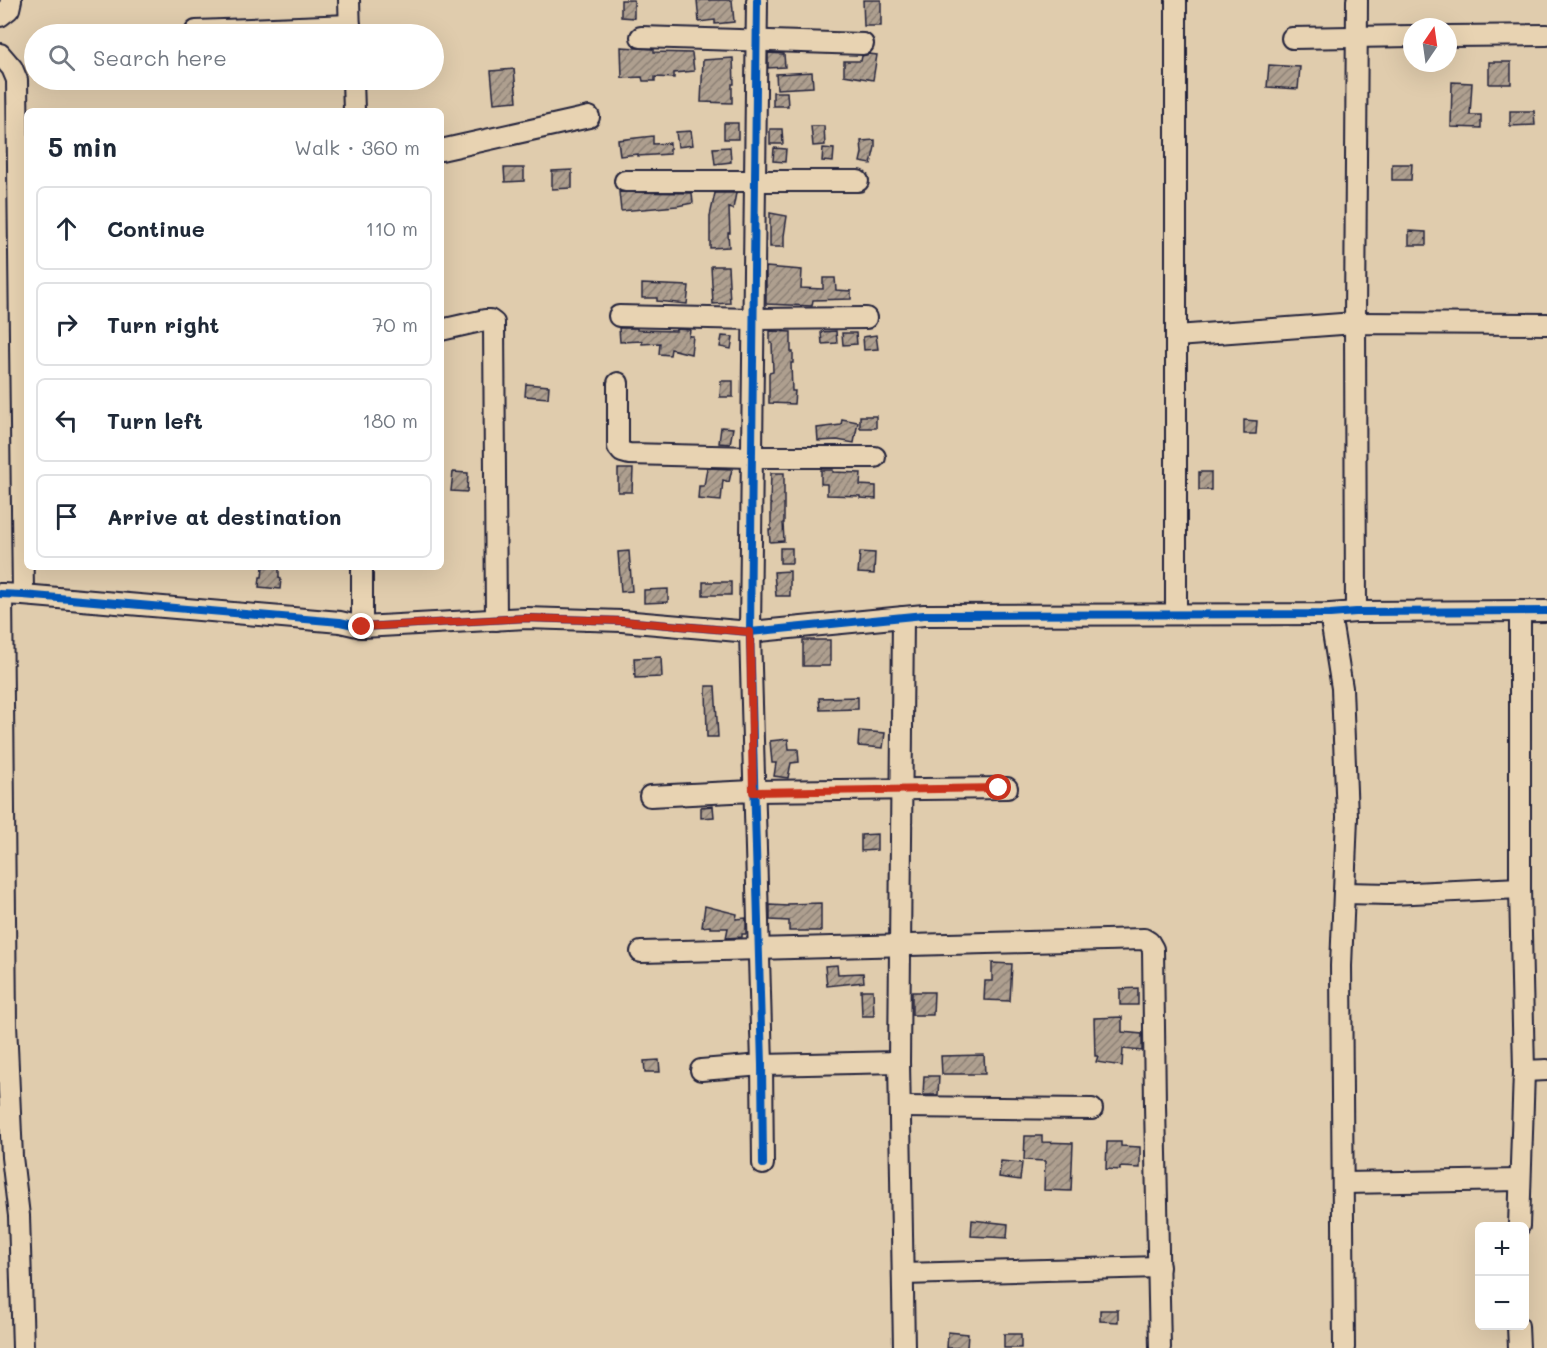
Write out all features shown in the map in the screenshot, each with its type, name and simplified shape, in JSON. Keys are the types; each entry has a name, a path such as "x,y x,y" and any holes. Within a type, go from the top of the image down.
{"street":[{"path":"0,16 9,9 11,0"},
{"path":"349,0 350,24"},
{"path":"757,0 750,632 763,1164"},
{"path":"1176,0 1176,614"},
{"path":"1356,612 1357,0"},
{"path":"1457,36 1547,35"},
{"path":"1292,38 1403,36"},
{"path":"641,37 862,44"},
{"path":"0,54 12,68 17,80 9,163 23,595"},
{"path":"353,90 354,108"},
{"path":"444,149 589,117"},
{"path":"625,181 858,181"},
{"path":"619,316 753,319 866,318"},
{"path":"444,329 485,320 494,323 496,620"},
{"path":"1176,336 1355,323 1547,324"},
{"path":"618,383 618,447 622,452 752,457 875,457"},
{"path":"362,570 362,627"},
{"path":"23,1348 19,1216 3,1039 1,594 340,622 362,627 526,618 622,621 750,632 924,615 1547,611"},
{"path":"1519,1222 1524,1071 1520,888 1520,612"},
{"path":"1330,614 1342,688 1347,817 1341,966 1344,1348"},
{"path":"903,617 899,1062 904,1348"},
{"path":"650,796 1007,788"},
{"path":"1344,894 1520,888"},
{"path":"641,952 1144,939 1149,942 1153,948 1160,1348"},
{"path":"702,1070 762,1065 899,1062"},
{"path":"1524,1071 1547,1070"},
{"path":"901,1107 1092,1109"},
{"path":"1344,1183 1520,1180"},
{"path":"0,1208 19,1216"},
{"path":"903,1274 1159,1267"},
{"path":"1518,1330 1520,1348"}],"building":[{"path":"621,0 634,0 634,18 621,17"},
{"path":"697,0 732,0 734,22 715,24 715,20 699,22"},
{"path":"863,0 881,0 881,26 864,26"},
{"path":"621,47 654,49 654,52 692,53 694,71 674,73 674,78 655,77 655,81 643,81 642,77 622,78"},
{"path":"768,53 784,54 785,67 768,68"},
{"path":"877,55 873,80 844,75 844,61 861,61 862,56"},
{"path":"733,58 732,103 701,102 703,60"},
{"path":"1489,62 1511,62 1511,84 1489,84"},
{"path":"1269,65 1300,67 1298,89 1267,87"},
{"path":"514,69 517,101 494,103 491,71"},
{"path":"812,72 813,87 777,89 776,74"},
{"path":"1452,82 1472,83 1470,115 1481,115 1481,128 1451,127"},
{"path":"773,92 787,92 788,106 773,106"},
{"path":"1510,111 1534,111 1535,125 1510,126"},
{"path":"724,123 738,123 738,139 724,139"},
{"path":"811,126 824,126 825,145 813,146"},
{"path":"770,129 782,129 783,144 770,144"},
{"path":"691,131 693,145 678,147 676,132"},
{"path":"653,136 653,144 670,143 670,154 620,156 618,140"},
{"path":"875,140 871,164 860,162 861,141"},
{"path":"730,147 731,162 715,164 713,148"},
{"path":"774,148 786,149 785,162 773,161"},
{"path":"823,148 834,149 833,162 822,161"},
{"path":"1392,164 1412,164 1411,180 1392,180"},
{"path":"504,168 524,168 524,181 505,182"},
{"path":"572,170 572,188 552,189 552,171"},
{"path":"619,192 692,193 693,203 621,211"},
{"path":"715,193 736,193 733,209 729,208 729,247 710,248 710,216"},
{"path":"770,213 787,216 784,247 770,247"},
{"path":"1409,231 1426,232 1426,245 1409,245"},
{"path":"711,266 728,266 730,303 713,304"},
{"path":"766,267 802,270 801,288 823,289 823,278 835,278 836,290 851,291 851,299 813,300 812,306 766,304"},
{"path":"642,284 689,286 687,304 657,301 657,298 642,298"},
{"path":"619,328 690,330 689,336 693,336 691,354 671,349 670,355 659,354 660,343 620,342"},
{"path":"770,331 791,332 794,404 769,403 769,373 773,372"},
{"path":"836,331 837,343 822,344 821,332"},
{"path":"842,333 856,333 857,344 843,345"},
{"path":"876,335 878,349 864,350 863,337"},
{"path":"722,336 733,337 731,349 720,347"},
{"path":"721,381 733,381 733,397 720,397"},
{"path":"526,384 549,386 548,398 525,396"},
{"path":"860,416 876,416 876,428 860,428"},
{"path":"842,419 858,422 854,443 837,440 818,441 817,428 841,425"},
{"path":"1244,420 1257,421 1256,434 1244,434"},
{"path":"721,427 733,428 730,444 719,443"},
{"path":"707,468 732,469 729,482 723,480 721,501 698,499 699,486 704,486"},
{"path":"618,469 633,469 632,492 618,492"},
{"path":"821,470 861,473 860,485 876,486 876,499 827,495 827,484 821,484"},
{"path":"453,472 468,473 467,492 451,491"},
{"path":"1199,472 1211,472 1211,490 1199,490"},
{"path":"771,473 784,473 784,541 770,542"},
{"path":"780,548 792,548 792,563 780,563"},
{"path":"629,551 632,591 621,592 618,552"},
{"path":"860,552 875,553 874,574 858,573"},
{"path":"263,570 279,570 280,589 259,587 260,577 262,577"},
{"path":"790,571 790,596 776,596 774,572"},
{"path":"703,582 731,582 731,595 703,595"},
{"path":"668,589 668,602 644,603 644,590"},
{"path":"803,640 830,640 830,666 803,666"},
{"path":"661,657 662,677 635,678 634,658"},
{"path":"706,686 715,686 718,737 707,737"},
{"path":"858,697 858,709 820,710 819,698"},
{"path":"859,731 885,733 883,748 858,746"},
{"path":"788,739 789,749 798,749 799,762 791,763 788,778 774,776 776,763 772,763 770,741"},
{"path":"713,806 714,817 701,818 701,807"},
{"path":"877,834 877,850 861,851 861,835"},
{"path":"821,903 821,931 789,931 789,921 770,920 770,905"},
{"path":"705,906 737,914 736,919 746,918 746,934 742,934 742,937 726,938 728,928 702,927"},
{"path":"992,963 1012,964 1010,1001 984,1000 985,981 992,981"},
{"path":"837,965 838,974 863,973 864,982 827,986 825,966"},
{"path":"1138,988 1138,1005 1120,1005 1120,989"},
{"path":"861,990 873,990 874,1016 862,1016"},
{"path":"912,992 934,992 933,1015 912,1015"},
{"path":"1122,1017 1122,1032 1142,1034 1142,1051 1123,1049 1122,1066 1096,1062 1098,1056 1095,1056 1094,1018"},
{"path":"984,1055 985,1074 942,1074 941,1056"},
{"path":"659,1060 660,1072 645,1072 644,1061"},
{"path":"924,1076 939,1076 938,1095 923,1095"},
{"path":"1025,1136 1042,1136 1042,1142 1073,1143 1071,1191 1044,1190 1045,1161 1024,1160"},
{"path":"1107,1142 1121,1142 1121,1146 1140,1147 1140,1168 1106,1169"},
{"path":"1001,1161 1022,1163 1020,1180 999,1177"},
{"path":"972,1220 1008,1224 1007,1238 971,1236"},
{"path":"1100,1310 1118,1310 1118,1322 1100,1321"},
{"path":"948,1332 968,1334 967,1348 947,1348"},
{"path":"1004,1334 1021,1334 1021,1348 1004,1348"}],"cycle path":[{"path":"757,0 750,632 763,1164"},
{"path":"0,594 340,622 362,627 526,618 622,621 750,632 924,615 1547,611"}],"route":[{"path":"362,627 526,618 622,621 750,632 753,792 999,788"}]}
